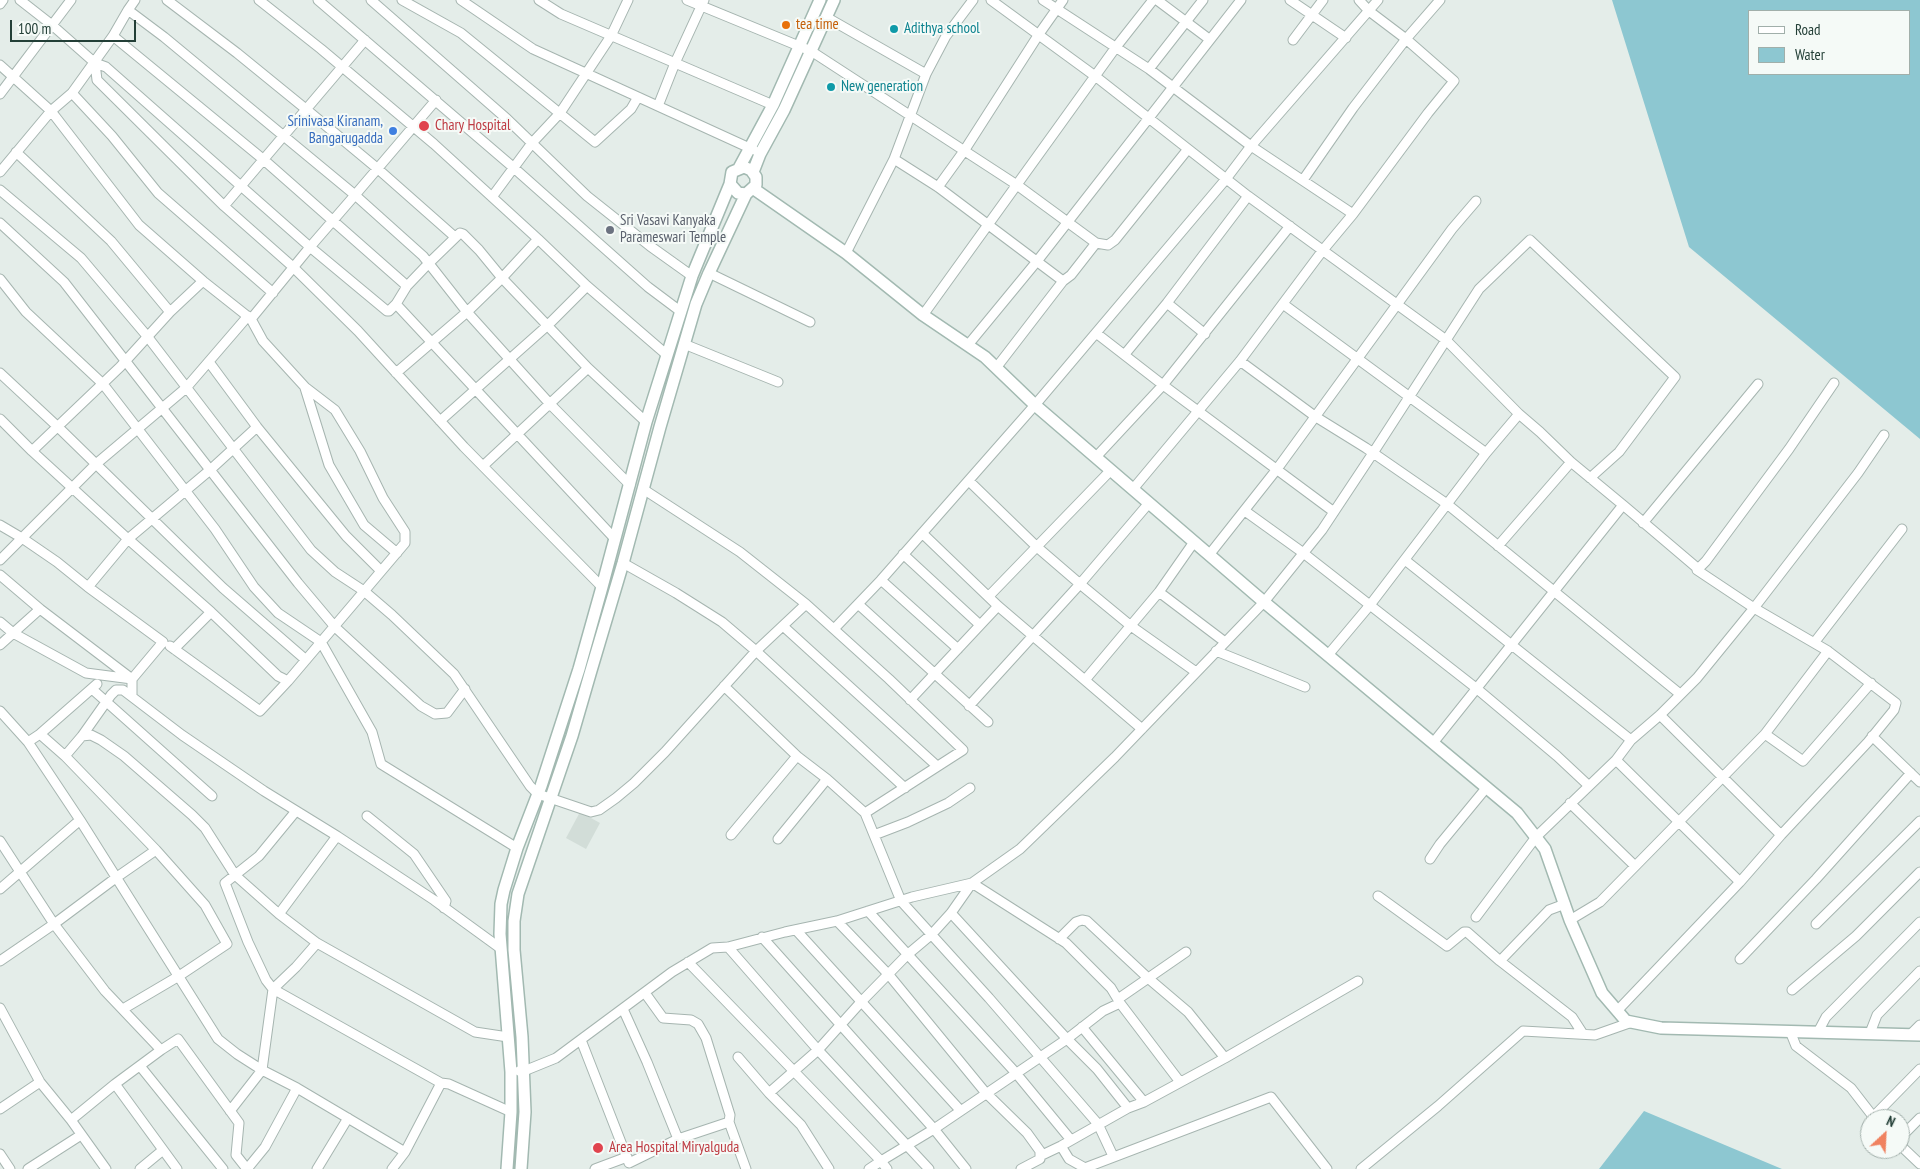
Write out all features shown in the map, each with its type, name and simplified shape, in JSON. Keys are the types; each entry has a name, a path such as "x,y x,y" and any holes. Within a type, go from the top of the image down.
{"main road":[{"path":"740,168 773,105 820,0"},
{"path":"753,172 760,154 784,110 834,0"},
{"path":"507,1169 511,1112 511,1072 500,948 501,904 517,848 538,794 576,678 646,422 680,311 692,276 730,184 732,172 740,168 748,168 753,172 756,181 709,273 696,304 623,563 574,727 523,877 516,906 514,950 522,1037 525,1112 521,1169"},
{"path":"730,184 738,193 750,191 846,253 923,315 968,345 1149,504 1517,813 1546,849 1570,920 1602,993 1626,1021 1661,1028 1916,1035"}],"street":[{"path":"0,4 3,0"},
{"path":"20,0 95,63 106,67 310,247 387,310 389,311 396,304 407,286 428,264 455,237 460,233 463,234 588,368 646,422"},
{"path":"0,94 72,0"},
{"path":"167,0 237,53 307,110 455,237"},
{"path":"259,0 414,127 587,286 667,355"},
{"path":"318,0 436,100 648,287 680,311"},
{"path":"371,0 507,119 587,196 650,246 692,276"},
{"path":"402,0 461,34 595,142 631,109 638,98"},
{"path":"461,0 533,50 760,154"},
{"path":"538,0 561,14 610,36 773,105"},
{"path":"687,0 703,4 810,51 1017,185 1096,243 1108,245 1115,240 1188,149"},
{"path":"846,253 894,159 926,74 946,36 972,0"},
{"path":"991,0 1095,76 1248,196 1446,340 1519,414 1571,462 1696,566"},
{"path":"1044,0 1149,69 1251,146 1353,214"},
{"path":"938,187 964,151 1063,0"},
{"path":"923,315 1116,47 1155,0 1209,39"},
{"path":"1149,69 1203,0"},
{"path":"968,345 1038,260 1241,0"},
{"path":"1290,0 1346,38"},
{"path":"1293,40 1322,0"},
{"path":"1133,489 1240,361 1323,250 1353,214 1428,112 1454,81 1406,39 1369,11 1359,0"},
{"path":"834,629 969,481 1035,405 1226,179 1251,146 1378,0"},
{"path":"1303,180 1353,108 1406,39 1440,0"},
{"path":"492,197 532,143 560,113 610,36 626,1"},
{"path":"0,172 51,111 72,93 114,36 131,3 164,37 355,195 423,256 467,312 550,404 630,484"},
{"path":"658,106 675,63 703,4"},
{"path":"826,17 926,74"},
{"path":"114,36 264,160 407,286"},
{"path":"224,206 365,40"},
{"path":"95,63 97,80 224,206 293,267 358,331 440,421 602,587"},
{"path":"0,65 51,111 139,225 250,318 263,342 305,387 335,410 360,451 383,498 405,532 405,543 288,681 260,711 88,587 57,562 0,525"},
{"path":"72,93 112,136 158,193 273,293"},
{"path":"0,560 96,464 186,388 273,293 436,100"},
{"path":"16,152 111,241 170,312"},
{"path":"894,159 938,187 988,226 1038,260 1063,281"},
{"path":"0,190 81,258 147,336 311,550 335,572 364,591 454,674 530,786 538,794 591,812 599,810 634,783 665,752 756,651 806,604"},
{"path":"1125,354 1167,303 1248,196"},
{"path":"1209,555 1277,469 1396,303 1452,229 1476,201"},
{"path":"0,223 64,282 298,583 335,626 421,706 435,714 447,713 464,689"},
{"path":"1096,457 1163,385 1290,226"},
{"path":"396,373 467,312 538,239"},
{"path":"769,1093 818,1050 907,955 932,934 951,913 972,884 1020,849 1142,729 1264,602 1302,552 1322,530 1374,453 1479,289 1530,240 1675,377 1619,452 1590,478"},
{"path":"996,368 1063,281 1071,275 1096,243"},
{"path":"709,273 810,322"},
{"path":"0,279 26,312 103,384 215,529 254,587 278,613 321,642 372,732 381,764 517,848"},
{"path":"32,451 103,384 170,312 203,280"},
{"path":"440,421 548,325 587,286"},
{"path":"1167,303 1205,334"},
{"path":"396,304 516,435 615,539"},
{"path":"1283,304 1356,360 1486,453"},
{"path":"1096,334 1334,512"},
{"path":"684,344 778,382"},
{"path":"1240,361 1316,417 1374,453 1447,504 1680,694"},
{"path":"209,362 257,427 346,536 381,571"},
{"path":"483,466 588,368"},
{"path":"0,373 223,588 306,660"},
{"path":"1617,1011 1740,882 1868,742 1894,710 1896,703 1828,651 1754,608 1697,570 1706,561 1834,383"},
{"path":"1643,523 1758,384"},
{"path":"305,387 329,465 364,525 397,553"},
{"path":"1328,655 1370,605 1486,453 1519,414"},
{"path":"0,419 32,451 211,612 278,676 288,681"},
{"path":"88,587 128,539 210,470 257,427"},
{"path":"1476,917 1536,837 1616,760 1631,740 1660,715 1697,678 1754,608 1858,473 1884,435"},
{"path":"1498,546 1571,462"},
{"path":"989,596 1111,470"},
{"path":"969,481 1037,547 1080,584 1131,626 1196,672"},
{"path":"643,489 740,552 806,604 963,750 865,813"},
{"path":"969,706 1080,584 1149,504"},
{"path":"1433,743 1623,506"},
{"path":"1245,511 1302,552 1476,688 1557,756 1588,785"},
{"path":"1814,643 1902,529"},
{"path":"922,533 998,606 1142,729"},
{"path":"1085,680 1159,592 1194,542"},
{"path":"903,554 980,625"},
{"path":"1405,560 1631,740"},
{"path":"623,563 722,622 905,788"},
{"path":"0,574 40,608 132,679"},
{"path":"880,580 958,649"},
{"path":"1159,592 1224,642"},
{"path":"858,604 988,722"},
{"path":"910,700 998,606"},
{"path":"0,645 40,608"},
{"path":"174,649 211,612"},
{"path":"0,622 86,673 132,679"},
{"path":"783,626 938,766"},
{"path":"132,696 132,679 163,642"},
{"path":"1216,651 1305,687"},
{"path":"1570,920 1600,902 1765,734 1828,651"},
{"path":"1765,734 1803,761 1871,682"},
{"path":"724,686 797,756 828,780 865,813 901,901 1040,1056 1098,1124 1113,1156"},
{"path":"28,742 40,734 94,687 107,702 212,796"},
{"path":"65,756 116,690 123,690 182,735 337,836 500,948"},
{"path":"0,711 28,742 80,820 218,1039 262,1070 298,1088 405,1152"},
{"path":"1660,715 1781,835"},
{"path":"40,734 65,756 156,850 205,905 227,944 179,976 123,1009"},
{"path":"82,736 91,735 124,756 192,815 205,828 235,875 279,914 317,942 475,1032 508,1037"},
{"path":"1872,736 1920,782"},
{"path":"731,835 797,756"},
{"path":"1616,760 1740,882"},
{"path":"1740,959 1816,879 1911,773"},
{"path":"778,839 828,780"},
{"path":"1430,859 1487,787"},
{"path":"874,835 908,822 948,803 970,788"},
{"path":"1570,803 1635,866"},
{"path":"296,811 258,856 225,884 248,942 266,980 274,989 441,1082 511,1112"},
{"path":"367,816 414,854 446,901 444,908"},
{"path":"0,889 80,820"},
{"path":"1816,924 1920,821"},
{"path":"279,914 337,836"},
{"path":"0,841 54,924 105,991 161,1050"},
{"path":"0,961 156,850"},
{"path":"1792,990 1856,936 1920,872"},
{"path":"511,1072 524,1071 556,1058 672,972 712,948 728,947 837,922 901,901 972,884 1066,943 1111,988 1180,1082"},
{"path":"1378,896 1447,946 1464,932 1467,932 1500,961 1572,1017 1583,1034"},
{"path":"1500,961 1549,910 1565,904"},
{"path":"868,911 1015,1072 1071,1140"},
{"path":"951,913 1066,1039 1097,1069 1128,1108"},
{"path":"1059,939 1076,922 1087,921 1148,978 1188,1012 1225,1058"},
{"path":"837,922 889,975 986,1092 1027,1133 1040,1151 1040,1156 1039,1161 1021,1169"},
{"path":"1818,1032 1826,1017 1920,922"},
{"path":"796,930 960,1110"},
{"path":"762,938 934,1129 966,1169"},
{"path":"230,1111 262,1070 274,989 317,942"},
{"path":"728,947 818,1050 929,1169"},
{"path":"870,1169 934,1129 1066,1039 1186,952"},
{"path":"688,962 887,1169"},
{"path":"1870,1034 1877,1015 1920,971"},
{"path":"1040,1156 1225,1058 1358,981"},
{"path":"645,993 663,1018 691,1020 698,1024 706,1038 715,1065 730,1116 729,1122 746,1169"},
{"path":"0,1008 40,1082 71,1120 106,1169"},
{"path":"623,1009 647,1062 678,1140"},
{"path":"1362,1169 1438,1106 1523,1031 1595,1034 1632,1022"},
{"path":"1916,1035 1920,1024"},
{"path":"1082,1027 1144,1102"},
{"path":"1790,1032 1796,1046 1850,1088 1867,1109"},
{"path":"71,1120 115,1084 178,1039 238,1123 236,1155 246,1169 266,1147 298,1088"},
{"path":"581,1040 629,1163 678,1140 729,1122"},
{"path":"738,1057 769,1093 801,1125 829,1169"},
{"path":"140,1066 223,1169"},
{"path":"1882,1109 1920,1069"},
{"path":"0,1109 40,1082"},
{"path":"392,1169 405,1152 441,1082"},
{"path":"115,1084 177,1169"},
{"path":"1061,1146 1069,1159 1085,1168 1271,1097 1327,1169"},
{"path":"317,1169 348,1118"},
{"path":"1910,1128 1920,1118"},
{"path":"28,1169 81,1135"},
{"path":"140,1169 163,1150"},
{"path":"0,1154 10,1169"},
{"path":"1910,1155 1920,1164"},
{"path":"595,1169 627,1156"}],"shaded area":[{"path":"580,812 600,823 586,849 566,838"}],"water":[{"path":"1612,0 1920,0 1920,439 1689,247"},
{"path":"1644,1111 1782,1169 1599,1169"}],"place":[{"name":"tea time","path":"786,25"},
{"name":"Adithya school","path":"894,29"},
{"name":"New generation","path":"831,87"},
{"name":"Chary Hospital","path":"424,126"},
{"name":"Srinivasa Kiranam, Bangarugadda","path":"393,131"},
{"name":"Sri Vasavi Kanyaka Parameswari Temple","path":"610,230"},
{"name":"Area Hospital Miryalguda","path":"598,1148"}]}
